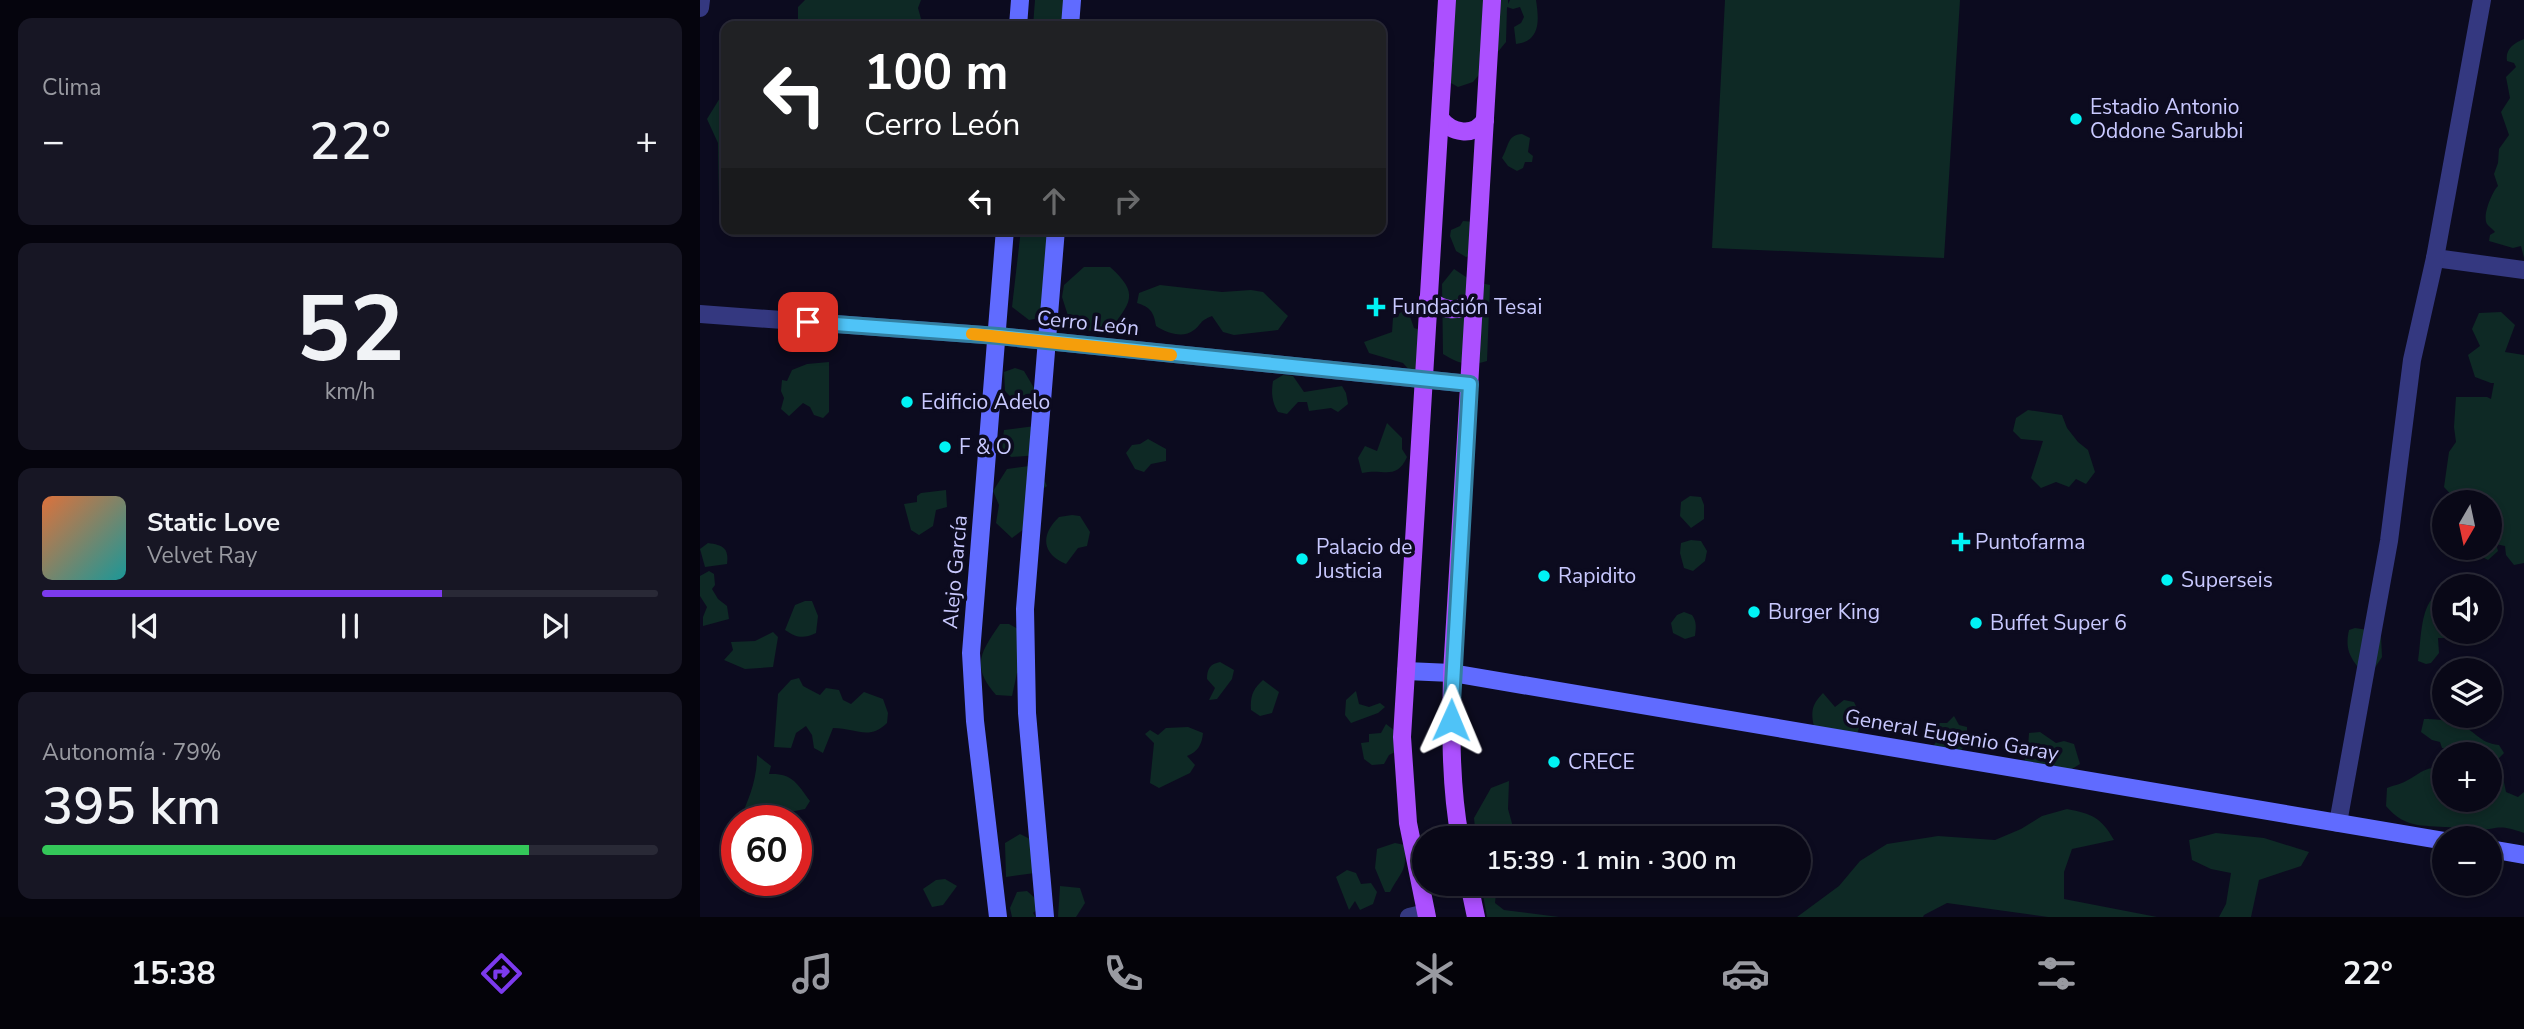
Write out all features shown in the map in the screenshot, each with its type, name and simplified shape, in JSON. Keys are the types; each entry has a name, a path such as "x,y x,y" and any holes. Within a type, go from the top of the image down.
{"main road":[{"path":"1421,916 1408,822 1402,737 1447,0"},
{"path":"1458,826 1451,744 1452,673 1492,0"},
{"path":"1440,118 1445,125 1464,132 1474,131 1485,120"},
{"path":"1429,299 1441,308 1458,311 1475,303"},
{"path":"1472,896 1476,917"}],"street":[{"path":"700,8 701,0"},
{"path":"1018,21 1020,0"},
{"path":"1070,21 1072,0"},
{"path":"2338,823 2389,541 2412,360 2435,258 2482,0"},
{"name":"Alejo García","path":"998,917 975,721 971,653 998,336 1004,235"},
{"path":"1045,917 1027,713 1025,609 1056,235"},
{"path":"2435,258 2524,270"},
{"name":"Cerro León","path":"700,314 998,336 1470,384"},
{"name":"General Eugenio Garay","path":"1406,671 1452,673 2432,839"},
{"path":"2502,851 2524,855"}],"green space":[{"path":"805,0 921,0 918,8 922,21 798,21 798,7"},
{"path":"1035,0 1080,0 1069,21 1033,21"},
{"path":"1447,0 1508,0 1508,4 1510,0 1536,0 1538,22 1530,39 1516,44 1514,27 1521,23 1524,17 1520,7 1507,7 1506,42 1473,82 1458,87 1442,78 1433,61 1445,27"},
{"path":"1725,0 1960,0 1944,258 1712,248"},
{"path":"2524,39 2524,258 2521,246 2513,248 2489,241 2490,235 2495,232 2487,224 2486,216 2498,186 2494,174 2499,149 2509,135 2501,112 2510,98 2506,77 2516,67 2514,63 2507,61 2507,53"},
{"path":"721,96 721,207 718,143 707,119"},
{"path":"1522,134 1530,138 1528,152 1533,156 1532,162 1525,162 1523,168 1517,171 1508,166 1502,158 1511,139"},
{"path":"1463,221 1475,222 1484,228 1487,236 1482,251 1466,257 1456,251 1450,236 1451,230 1460,226"},
{"path":"1020,235 1062,235 1050,316 1029,320 1012,307"},
{"path":"1084,267 1110,267 1129,291 1123,313 1109,331 1094,332 1071,325 1062,297 1064,285"},
{"path":"1454,269 1472,281 1490,285 1487,361 1464,363 1443,354 1442,284"},
{"path":"1160,285 1222,292 1263,292 1288,316 1278,330 1234,335 1223,332 1212,316 1190,333 1175,334 1156,326 1151,311 1137,303 1139,293"},
{"path":"1407,308 1414,328 1426,332 1414,375 1403,363 1369,353 1364,342 1392,332 1393,318"},
{"path":"2501,312 2515,325 2505,352 2524,355 2524,563 2514,565 2506,555 2505,546 2502,545 2502,490 2447,490 2444,487 2449,452 2456,442 2456,397 2491,399 2494,383 2475,377 2468,355 2480,346 2472,329 2479,313"},
{"path":"829,362 829,412 823,418 814,415 810,407 803,403 789,416 781,409 784,398 781,391 782,380 787,381 792,370 807,364"},
{"path":"1015,368 1024,371 1037,393 1026,394 1017,403 1005,391 1004,372"},
{"path":"1283,375 1293,376 1304,392 1342,386 1348,404 1338,412 1331,408 1309,411 1307,402 1298,402 1287,414 1278,412 1273,401 1272,385 1273,381"},
{"path":"2028,410 2062,415 2067,428 2088,450 2095,472 2086,484 2076,479 2069,487 2056,482 2041,488 2031,478 2043,441 2021,439 2013,431 2016,418"},
{"path":"1387,423 1402,438 1402,449 1407,457 1394,471 1362,473 1358,458 1365,446 1377,451"},
{"path":"1035,426 1038,455 1011,457 1002,447 1004,430"},
{"path":"1148,439 1166,449 1166,461 1151,464 1144,472 1135,469 1126,453 1132,445"},
{"path":"1037,465 1047,486 1026,500 1032,523 1012,538 996,523 999,505 993,491 1007,469"},
{"path":"946,490 947,507 936,510 933,526 919,535 911,530 904,504 917,502 917,496 921,493"},
{"path":"1690,496 1701,497 1704,505 1704,519 1691,528 1680,516 1681,502"},
{"path":"1080,516 1090,532 1087,546 1078,548 1066,564 1052,555 1046,544 1049,531 1059,517"},
{"path":"1701,541 1707,551 1705,561 1693,571 1684,568 1680,553 1681,543"},
{"path":"708,543 724,548 727,564 705,567 700,549"},
{"path":"709,571 714,574 715,585 712,589 718,599 727,606 729,619 703,626 707,607 700,596 700,576"},
{"path":"2432,599 2432,644 2438,644 2439,653 2432,658 2431,663 2426,664 2418,661 2429,602"},
{"path":"812,601 818,616 816,633 800,637 785,630 795,605"},
{"path":"1684,612 1692,615 1696,625 1695,636 1685,639 1673,633 1671,623 1677,615"},
{"path":"1000,624 1009,624 1034,638 1026,674 1017,673 1012,696 996,695 983,676 981,667 983,652"},
{"path":"2355,628 2381,636 2382,657 2374,669 2362,672 2351,657 2348,636 2349,630"},
{"path":"773,632 778,637 773,667 745,669 724,660 733,650 731,642 755,641"},
{"path":"1220,662 1234,670 1232,679 1217,699 1209,700 1215,688 1207,679 1208,672 1211,666"},
{"path":"799,678 803,686 820,695 826,688 839,690 843,700 851,704 864,692 883,699 888,713 887,723 868,732 833,728 823,753 814,748 812,735 806,726 796,733 791,748 774,747 778,694 791,680"},
{"path":"1263,680 1279,692 1272,713 1260,716 1251,710 1251,701 1253,693"},
{"path":"1356,691 1359,704 1369,707 1380,703 1385,707 1378,713 1351,723 1345,715 1346,700"},
{"path":"1823,693 1835,707 1844,700 1854,702 1862,719 1857,734 1841,734 1827,728 1815,731 1813,710"},
{"path":"1954,716 1959,725 1967,727 1967,740 1961,751 1933,747 1938,738 1931,729 1938,723 1947,723"},
{"path":"2424,719 2432,719 2432,728 2465,728 2486,742 2440,742 2421,732"},
{"path":"1386,724 1399,734 1397,751 1389,755 1384,764 1372,765 1364,759 1361,743 1369,742 1369,734 1381,733"},
{"path":"1188,727 1203,733 1199,747 1187,756 1195,765 1190,773 1159,788 1150,783 1154,743 1145,734 1150,730 1158,735 1166,728"},
{"path":"2040,732 2056,743 2064,741 2074,744 2080,764 2072,769 2071,775 2027,767 2024,756 2028,748 2029,733"},
{"path":"757,755 771,766 769,774 789,777 810,801 808,805 746,805 756,773"},
{"path":"2432,768 2432,812 2502,812 2502,773 2506,792 2518,797 2524,792 2524,833 2502,826 2418,825 2394,814 2386,806 2387,788"},
{"path":"1509,781 1508,809 1513,826 1475,826 1474,818 1491,788"},
{"path":"2067,809 2095,818 2105,826 2114,840 2072,849 2064,872 2064,899 2157,917 2048,917 1947,903 1923,917 1797,917 1839,886 1860,861 1887,844 1938,836 1995,840 2042,816"},
{"path":"2216,833 2264,838 2309,852 2301,866 2259,880 2251,917 2219,917 2226,904 2231,873 2211,869 2192,860 2189,840"},
{"path":"1020,834 1038,843 1035,873 1006,877 1005,843"},
{"path":"1395,843 1405,845 1404,866 1390,892 1385,892 1375,868 1377,849"},
{"path":"1347,870 1356,873 1361,884 1371,883 1377,892 1373,904 1360,910 1355,901 1349,910 1336,877"},
{"path":"945,879 957,886 943,905 932,907 923,889 936,880"},
{"path":"1060,886 1080,888 1085,903 1076,917 1058,917"},
{"path":"1027,891 1043,905 1033,913 1036,917 1012,917 1010,908 1017,892"},
{"path":"1483,896 1496,896 1495,903 1504,910 1559,917 1487,917"}],"slow traffic":[{"path":"972,334 1171,355"}],"place":[{"name":"Estadio Antonio Oddone Sarubbi","path":"2076,119"},
{"name":"Fundación Tesai","path":"1376,307"},
{"name":"Edificio Adelo","path":"907,402"},
{"name":"F & O","path":"945,447"},
{"name":"Puntofarma","path":"1961,542"},
{"name":"Palacio de Justicia","path":"1302,559"},
{"name":"Rapidito","path":"1544,576"},
{"name":"Superseis","path":"2167,580"},
{"name":"Burger King","path":"1754,612"},
{"name":"Buffet Super 6","path":"1976,623"},
{"name":"CRECE","path":"1554,762"}],"route":[{"path":"808,322 998,336 1470,384 1451,720"}]}
